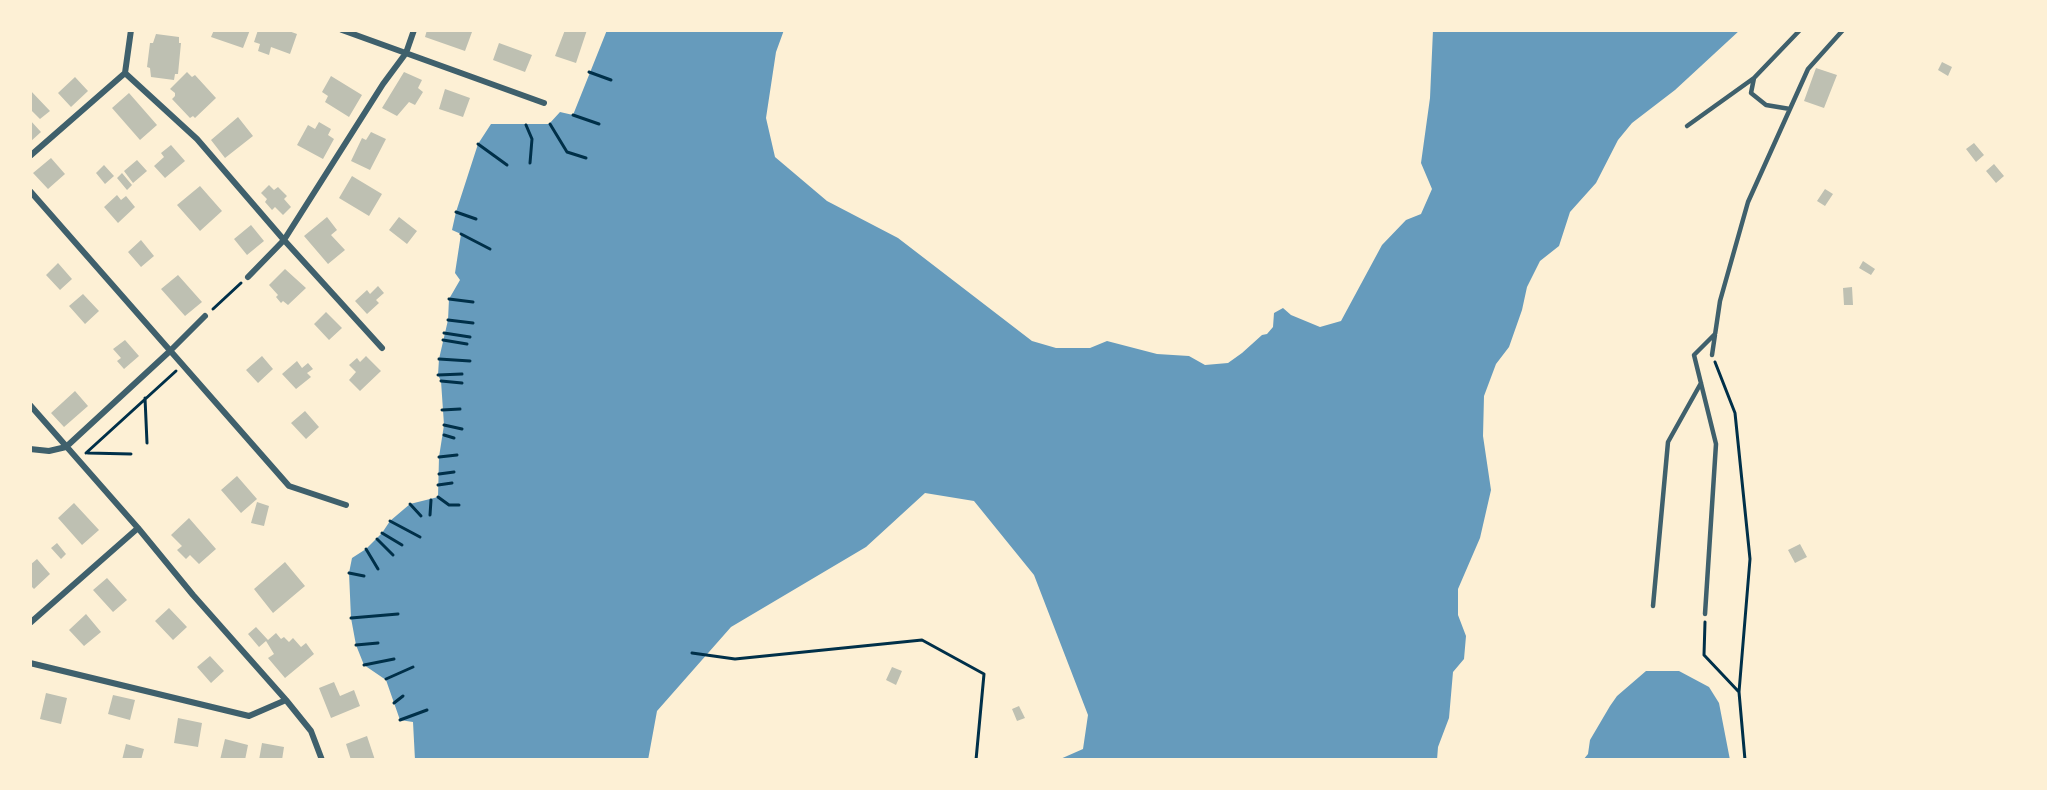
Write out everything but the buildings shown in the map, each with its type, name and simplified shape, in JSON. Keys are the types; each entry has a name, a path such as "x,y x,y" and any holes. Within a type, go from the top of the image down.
{"street":[{"path":"30,156 125,73 131,30"},
{"path":"342,30 544,103"},
{"path":"248,277 284,240 383,84 406,52 414,30"},
{"path":"125,73 197,140 382,348"},
{"path":"30,191 289,486 346,505"},
{"path":"30,449 49,451 66,447 205,316"},
{"path":"30,405 138,528 193,595 286,699 311,730 322,760"},
{"path":"30,623 138,528"},
{"path":"30,663 249,716 286,699"}],"lane":[{"path":"1687,126 1754,78 1800,30"},
{"path":"1712,355 1720,301 1748,202 1808,69 1843,30"},
{"path":"1754,78 1751,93 1766,105 1790,109"},
{"path":"1705,614 1716,444 1694,355 1716,333"},
{"path":"1653,606 1668,442 1701,383"}],"path":[{"path":"589,72 611,80"},
{"path":"573,115 599,124"},
{"path":"549,124 567,152 586,158"},
{"path":"526,125 532,140 530,163"},
{"path":"478,144 507,165"},
{"path":"456,212 476,219"},
{"path":"461,234 490,249"},
{"path":"205,316 248,277"},
{"path":"449,299 473,302"},
{"path":"448,320 473,322"},
{"path":"444,333 470,336"},
{"path":"443,340 467,344"},
{"path":"1712,355 1735,413 1750,559 1739,692 1745,760"},
{"path":"439,359 470,361"},
{"path":"131,454 86,453 184,364"},
{"path":"438,375 462,374"},
{"path":"441,381 462,383"},
{"path":"145,398 147,443"},
{"path":"442,410 460,409"},
{"path":"444,425 462,429"},
{"path":"444,435 454,438"},
{"path":"439,457 457,455"},
{"path":"439,474 454,472"},
{"path":"438,485 452,483"},
{"path":"438,497 449,505 459,505"},
{"path":"430,516 431,500"},
{"path":"410,504 421,516"},
{"path":"390,521 420,537"},
{"path":"382,533 402,545"},
{"path":"377,538 393,555"},
{"path":"366,549 378,568"},
{"path":"349,573 364,576"},
{"path":"351,618 398,614"},
{"path":"1705,614 1704,655 1739,692"},
{"path":"692,653 735,659 922,640 984,674 976,760"},
{"path":"356,645 378,643"},
{"path":"364,665 394,659"},
{"path":"386,680 413,667"},
{"path":"394,704 403,696"},
{"path":"400,720 427,710"}],"water":[{"path":"607,30 784,30 776,52 766,118 775,157 827,201 898,238 1032,341 1056,348 1090,348 1107,341 1157,354 1189,356 1205,365 1228,363 1242,353 1262,335 1267,334 1273,327 1274,313 1283,308 1291,315 1320,327 1341,321 1382,245 1406,220 1421,214 1432,189 1421,163 1430,98 1433,30 1740,30 1675,90 1632,123 1618,140 1596,183 1570,212 1559,246 1540,261 1527,287 1522,310 1509,347 1496,364 1484,396 1483,436 1491,490 1480,538 1458,589 1458,615 1466,636 1464,659 1453,672 1449,718 1438,747 1437,760 1058,760 1083,749 1088,715 1034,575 974,501 925,493 866,547 731,627 657,711 648,760 415,760 413,722 400,720 386,680 364,665 356,645 351,618 349,573 352,558 366,549 390,521 410,504 438,497 439,457 444,425 441,381 438,375 439,359 448,320 449,299 460,280 455,273 461,234 452,230 478,144 491,124 549,124 560,112 573,115"},
{"path":"1646,671 1679,671 1709,687 1719,703 1730,760 1583,760 1588,754 1590,740 1617,696"}]}
